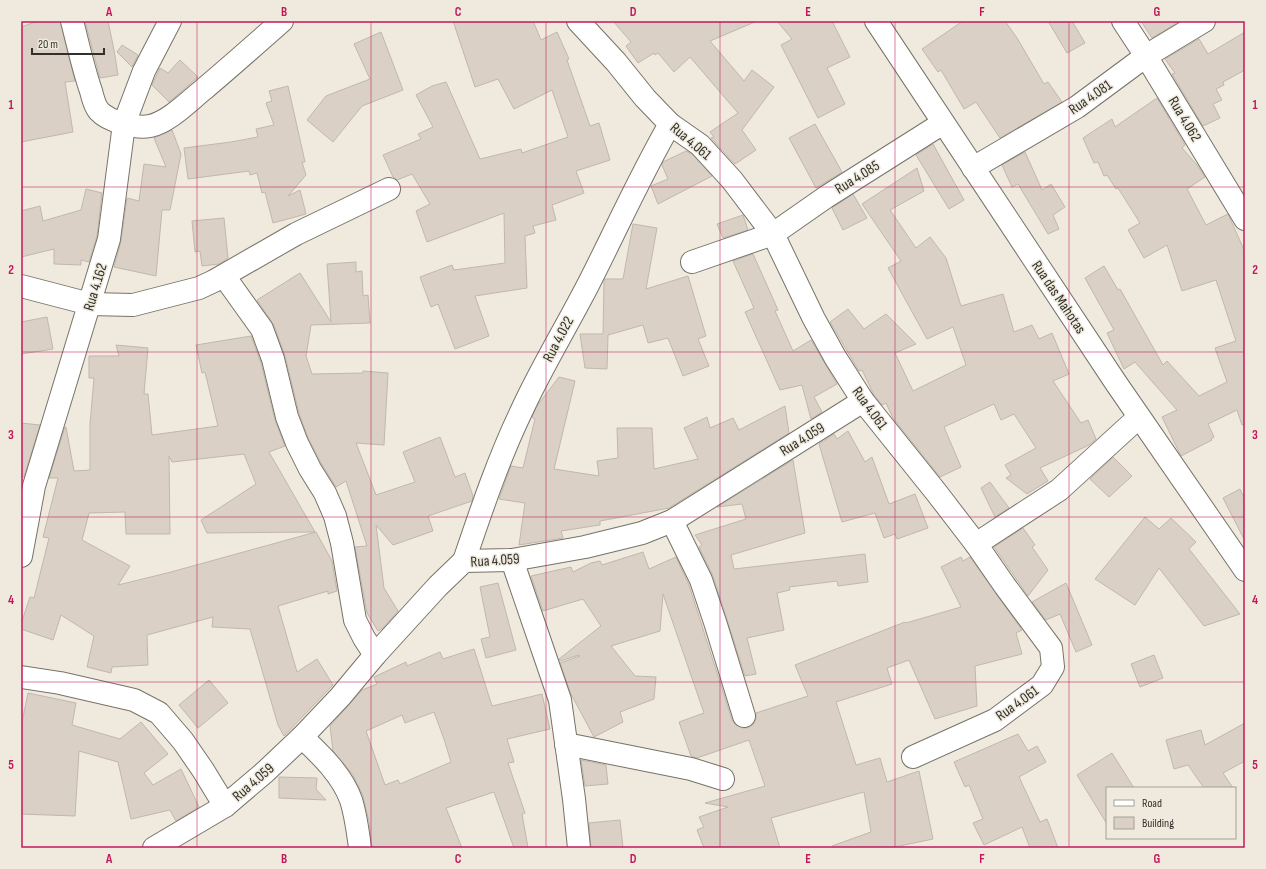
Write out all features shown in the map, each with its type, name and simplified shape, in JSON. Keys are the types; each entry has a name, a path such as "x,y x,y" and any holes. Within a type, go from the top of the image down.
{"street":[{"path":"72,21 95,104 104,115 124,124 138,126 150,126 164,121 178,111 247,53 282,21"},
{"name":"Rua 4.162","path":"21,556 34,486 109,239 124,124 144,71 170,21"},
{"name":"Rua 4.061","path":"578,21 616,62 645,98 670,124 700,145 732,180 773,234 814,319 863,401 976,544 1051,648 1053,667 1042,685 995,720 913,757"},
{"name":"Rua das Mahotas","path":"876,21 1139,417 1245,570"},
{"name":"Rua 4.062","path":"1123,21 1146,56 1245,219"},
{"name":"Rua 4.081","path":"973,168 1077,107 1146,56 1204,21"},
{"name":"Rua 4.085","path":"692,262 773,234 826,197 943,123"},
{"name":"Rua 4.022","path":"464,561 484,502 521,412 588,284 648,162 670,124"},
{"path":"21,286 90,304 133,305 199,288 224,276 296,234 389,190"},
{"path":"224,276 262,329 273,359 287,417 297,443 310,469 325,493 335,516 342,544 356,620 364,638 375,655"},
{"name":"Rua 4.059","path":"154,848 225,806 302,737 340,697 375,655 438,586 464,561 512,560 585,547 642,533 672,521 863,401"},
{"path":"976,544 1059,490 1139,417"},
{"path":"672,521 701,580 744,716"},
{"path":"512,560 560,700 574,799 579,848"},
{"path":"21,677 60,683 134,700 159,714 183,741 225,806"},
{"path":"302,737 326,761 340,778 350,798 356,820 360,848"},
{"path":"566,744 691,769 723,779"}],"building":[{"path":"38,21 60,21 75,81 65,82 73,132 21,142 21,27"},
{"path":"85,21 108,21 118,75 100,78"},
{"path":"453,21 533,21 541,40 557,32 569,59 567,60 590,126 599,123 610,160 576,171 584,193 552,205 556,220 533,226 535,233 525,236 527,288 475,296 489,336 455,349 438,304 431,307 420,277 452,265 454,270 505,263 504,213 427,242 416,211 430,204 412,174 397,180 393,177 383,155 421,139 418,134 433,127 416,95 432,86 446,82 480,159 521,149 522,153 568,137 552,90 514,109 498,79 475,87"},
{"path":"613,21 757,21 710,41 744,81 752,70 774,87 742,130 756,150 735,164 711,138 714,137 710,132 738,113 690,57 674,72 658,53 655,55 654,53 638,63 626,46 631,42"},
{"path":"777,21 832,21 850,57 827,68 845,104 818,118 781,45 792,39"},
{"path":"963,21 1005,21 1017,38 1044,84 1048,82 1062,102 1000,138 976,102 964,109 941,70 938,72 922,49"},
{"path":"1048,21 1072,21 1085,43 1067,53"},
{"path":"1141,21 1180,21 1152,38"},
{"path":"381,32 403,90 362,106 333,142 307,120 326,96 370,79 354,44"},
{"path":"1245,32 1245,70 1223,82 1224,85 1216,89 1222,100 1213,104 1220,118 1203,126 1172,74 1175,73 1165,59 1199,39 1208,54"},
{"path":"122,45 138,55 132,67 117,52"},
{"path":"180,60 198,77 169,102 152,85 160,68 168,73"},
{"path":"288,86 305,162 302,162 306,175 288,196 300,190 306,214 273,223 265,192 262,193 257,173 250,175 249,171 188,179 184,148 258,137 256,129 274,125 266,103 272,101 269,91"},
{"path":"1157,98 1185,145 1182,148 1205,177 1187,189 1206,225 1228,214 1245,252 1245,424 1242,425 1237,410 1208,424 1214,437 1211,439 1212,440 1181,456 1162,417 1177,410 1135,362 1124,369 1107,333 1114,330 1085,278 1104,266 1118,290 1120,289 1163,365 1167,361 1199,396 1227,382 1215,348 1236,341 1216,280 1182,291 1167,245 1144,258 1128,230 1140,223 1118,188 1116,189 1107,175 1104,176 1098,162 1094,163 1083,138 1112,119 1115,127"},
{"path":"815,124 842,172 816,188 789,138"},
{"path":"172,130 181,154 170,210 162,210 156,276 114,267 121,241 127,198 139,201 144,164 166,167 154,138"},
{"path":"933,144 964,200 949,209 916,155"},
{"path":"686,151 692,154 712,176 658,204 651,186 668,179 662,165 663,162"},
{"path":"1025,152 1042,190 1051,184 1065,207 1053,215 1059,229 1048,234 1018,184 1012,187 1002,165"},
{"path":"917,168 924,191 890,210 916,248 930,237 946,258 961,306 1003,294 1014,332 1032,325 1039,339 1052,333 1069,374 1053,381 1081,423 1088,420 1096,439 1089,445 1040,468 1048,481 1027,494 1006,478 1011,475 1005,465 1036,448 1014,414 1001,420 994,404 944,427 961,467 940,477 893,418 886,403 882,405 874,395 862,370 859,371 830,322 848,309 864,329 886,314 916,344 895,353 913,391 966,365 953,327 927,339 888,268 901,261 862,204"},
{"path":"86,189 102,193 97,236 89,262 81,260 81,265 54,264 54,249 21,257 21,211 40,206 43,221 81,210"},
{"path":"853,194 867,218 843,230 832,208"},
{"path":"743,215 748,230 723,238 717,224"},
{"path":"224,218 228,258 219,264 202,266 200,251 195,252 192,221"},
{"path":"633,224 657,228 646,289 688,276 706,336 698,339 709,366 683,376 668,338 648,343 643,325 608,335 607,369 585,368 580,334 603,334 604,281 605,279 623,279"},
{"path":"753,254 778,310 775,311 793,351 811,340 837,384 814,397 822,412 811,419 802,385 780,390 745,312 754,308 733,261"},
{"path":"356,262 356,272 362,271 363,296 368,295 370,323 311,325 306,356 312,374 363,373 363,371 388,373 384,445 356,443 376,495 415,482 403,452 440,437 455,477 465,473 473,496 472,501 428,516 433,531 393,545 376,525 384,588 398,611 383,628 378,631 367,613 355,547 367,546 346,481 336,487 308,438 299,413 285,356 274,325 257,300 300,273 331,322 327,264"},
{"path":"47,317 53,349 21,354 21,322"},
{"path":"251,336 261,363 275,420 285,446 269,452 315,532 207,533 201,520 256,484 244,454 172,462 169,456 170,534 126,534 125,512 89,513 82,540 130,566 118,585 316,532 332,561 337,591 328,594 328,591 278,606 297,672 317,659 333,685 284,736 278,725 250,629 212,627 213,617 147,635 148,665 112,667 111,673 87,667 94,636 61,615 53,640 21,629 21,624 30,597 34,598 49,538 43,537 58,478 49,478 65,427 74,471 90,470 90,424 94,378 89,378 89,356 119,356 116,345 148,348 144,394 148,394 152,435 218,426 205,372 202,373 196,345"},
{"path":"559,377 575,381 554,469 599,476 597,461 618,458 617,428 652,428 654,469 698,459 684,428 707,417 710,428 733,418 739,430 785,406 789,433 669,508 600,521 600,525 561,531 563,538 519,545 525,503 499,499 511,466 523,468 535,419 532,417 537,406"},
{"path":"21,423 40,425 24,477 21,477"},
{"path":"848,431 865,462 872,457 889,504 915,494 928,528 897,539 895,534 884,538 875,513 842,522 819,444 834,434 837,439"},
{"path":"1113,457 1132,476 1109,497 1090,479"},
{"path":"793,460 805,533 731,555 734,569 865,554 868,582 838,586 837,581 789,587 790,590 777,593 784,630 747,638 756,674 745,676 713,576 699,547 702,545 695,535 746,519 742,504 717,507"},
{"path":"990,482 1009,508 995,517 981,488"},
{"path":"1240,489 1245,500 1245,541 1223,498"},
{"path":"1145,517 1159,529 1171,518 1196,542 1189,549 1240,614 1204,626 1159,568 1135,605 1095,579"},
{"path":"1023,528 1035,545 1032,547 1048,570 1028,596 994,547"},
{"path":"643,552 649,569 676,557 689,585 732,720 736,725 742,728 747,728 753,725 756,719 756,713 808,696 795,665 905,622 906,623 961,607 941,567 961,557 963,561 970,557 1022,630 1016,633 1022,654 975,666 977,706 935,719 909,660 887,668 892,684 836,702 856,765 880,758 887,782 919,771 933,839 890,848 833,848 832,846 871,832 864,792 771,818 780,848 704,848 697,830 704,827 699,817 728,807 705,803 765,786 749,740 697,758 691,756 679,722 704,713 663,594 660,631 611,646 635,676 656,677 654,699 620,712 623,722 594,737 571,694 560,663 580,656 579,655 560,661 559,659 601,626 583,599 543,611 531,576 571,567 573,572 591,563 600,561 602,565"},
{"path":"498,583 516,650 486,658 481,639 490,637 480,587"},
{"path":"1066,583 1092,645 1076,652 1060,614 1046,620 1032,602"},
{"path":"474,649 492,706 542,694 550,729 507,739 514,762 508,763 525,813 522,814 528,848 514,848 494,792 446,808 462,848 372,847 369,822 363,796 353,775 333,751 330,726 362,690 377,684 374,677 406,662 407,666 440,652 443,659","holes":["434,712 451,762 400,784 398,780 385,785 366,731 402,715 405,723"]},
{"path":"1154,655 1163,678 1140,687 1131,664"},
{"path":"209,680 228,703 198,728 179,705"},
{"path":"28,693 76,703 72,725 120,739 141,722 168,754 144,773 153,785 181,769 199,807 176,821 170,810 131,819 118,762 79,751 75,816 21,814 21,727"},
{"path":"1245,723 1245,761 1223,773 1232,787 1203,787 1188,765 1174,769 1166,740 1201,730 1205,745"},
{"path":"1018,734 1028,751 1037,746 1046,762 1019,777 1040,822 1047,819 1058,848 1030,848 1022,827 984,845 973,823 983,819 969,785 965,787 954,762"},
{"path":"1112,753 1133,787 1106,787 1106,822 1077,775"},
{"path":"581,760 606,765 608,784 585,786"},
{"path":"279,777 317,778 316,789 326,800 279,798"},
{"path":"620,820 623,848 591,848 589,823"}]}
